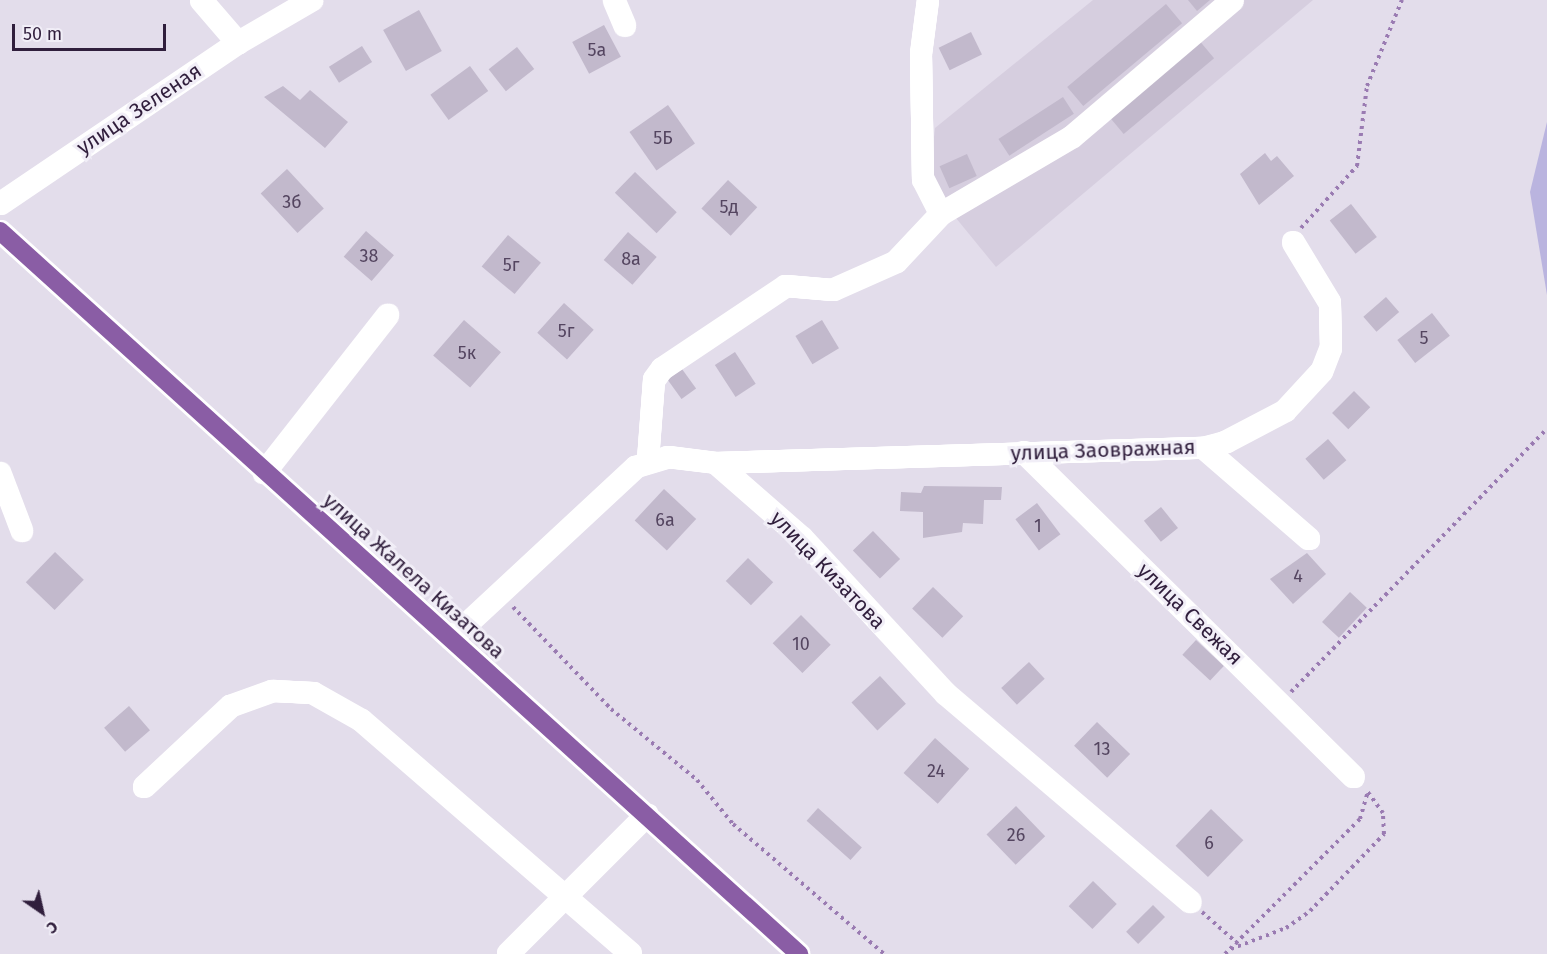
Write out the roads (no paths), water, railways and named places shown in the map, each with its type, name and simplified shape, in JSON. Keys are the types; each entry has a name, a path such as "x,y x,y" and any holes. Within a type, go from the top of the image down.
{"main road":[{"name":"улица Жалела Кизатова","path":"0,231 264,473 799,954"}],"street":[{"path":"201,0 238,43"},
{"name":"улица Зеленая","path":"0,204 238,43 312,0"},
{"path":"614,0 625,26"},
{"path":"928,0 921,54 922,179 941,214"},
{"path":"451,639 648,460 654,432 654,380 662,369 786,286 833,290 879,273 941,214 1072,137 1233,0"},
{"name":"улица Заовражная","path":"717,463 1204,448 1256,430 1285,411 1322,371 1330,348 1330,303 1293,242"},
{"path":"264,473 388,315"},
{"path":"1204,448 1309,539"},
{"name":"улица Свежая","path":"1024,452 1354,777"},
{"path":"648,460 717,463"},
{"name":"улица Кизатова","path":"717,463 802,538 946,694 1190,902"},
{"path":"0,473 22,531"},
{"path":"144,787 231,706 273,691 313,693 361,720 570,896 630,954"},
{"path":"508,954 570,896 647,815"}]}
